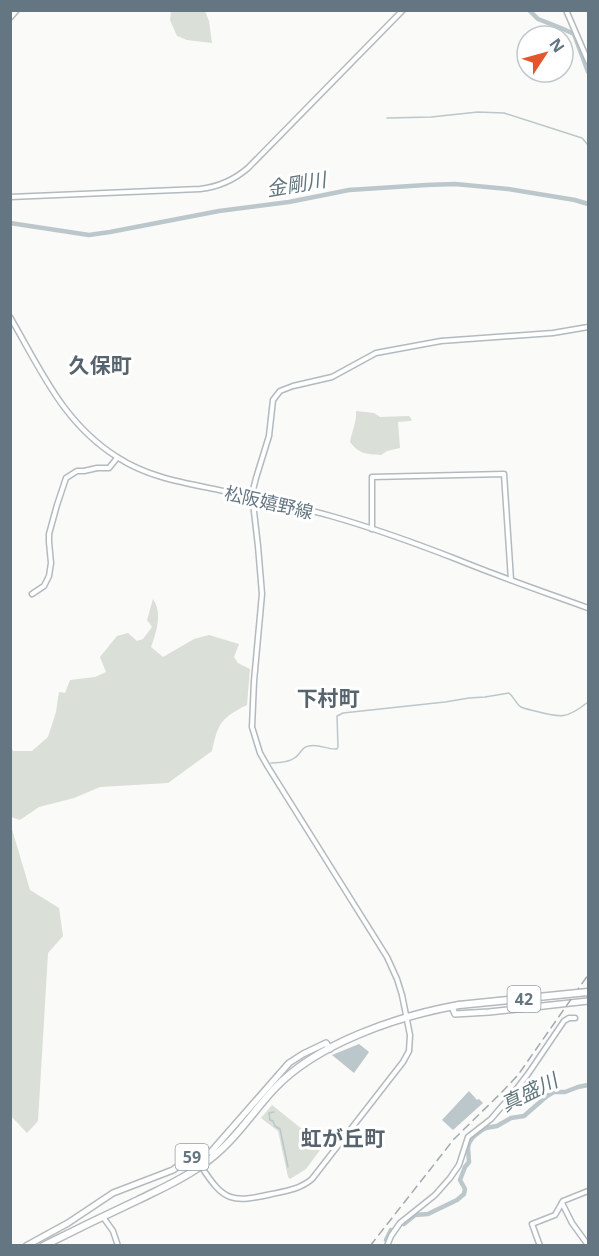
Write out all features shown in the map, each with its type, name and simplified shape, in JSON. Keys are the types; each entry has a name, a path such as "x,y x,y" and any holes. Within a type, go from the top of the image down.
{"highway":[{"name":"42","path":"43,1245 183,1178 201,1167 230,1142 283,1080 330,1049 376,1027 406,1017 455,1006 588,992"}],"main road":[{"path":"455,1006 455,1014 588,1001"},
{"name":"59","path":"26,1245 68,1223 113,1193 173,1170 196,1154 212,1152 294,1059 326,1043 330,1049"},
{"name":"59","path":"193,1157 201,1167"}],"street":[{"path":"10,18 17,10"},
{"path":"10,197 200,189 230,180 256,160 403,10"},
{"path":"566,10 588,60"},
{"name":"松阪嬉野線","path":"10,317 60,403 85,432 117,458 161,477 186,484 300,508 372,529 588,608"},
{"path":"201,1167 216,1188 226,1195 241,1200 296,1189 307,1183 405,1060 411,1043 397,979 387,957 268,767 260,753 253,730 252,713 262,587 253,498 256,478 269,436 273,400 280,391 329,378 370,356 392,350 441,340 553,333 588,327"},
{"path":"32,594 44,586 49,576 51,562 49,534 66,478 76,471 109,468 117,458"},
{"path":"372,529 372,477 504,474 512,580"},
{"path":"387,1245 394,1230 404,1219 435,1195 450,1178 459,1165 468,1137 491,1119 507,1100 528,1074 564,1021 575,1018"},
{"path":"540,1245 532,1224 555,1215 563,1201 588,1191"},
{"path":"562,1203 572,1223 588,1245"},
{"path":"103,1217 113,1231 118,1245"}],"shaded area":[{"path":"171,11 205,11 212,43 187,40 177,36 170,20"},
{"path":"356,411 374,413 380,417 409,416 412,420 398,422 400,448 381,455 367,454 357,449 350,442"},
{"path":"153,599 158,610 158,617 151,647 163,657 194,639 209,635 239,644 234,657 238,663 250,669 247,705 222,722 212,751 168,783 100,787 74,798 39,807 20,820 11,817 11,747 13,751 32,751 48,737 56,712 59,692 65,693 70,680 95,677 106,672 100,657 117,636 128,633 137,641 143,639 152,627 147,620"},
{"path":"11,826 30,890 59,908 63,936 48,953 38,1121 27,1133 11,1116"},
{"path":"359,1044 369,1052 354,1073 332,1055"},
{"path":"469,1091 483,1103 453,1130 442,1120"},
{"path":"272,1105 323,1146 306,1169 290,1179 278,1131 261,1118"}],"waterway":[{"path":"529,10 538,19 574,34 588,72"},
{"path":"387,118 431,117 478,112 504,113 582,138 588,145"},
{"name":"金剛川","path":"10,223 89,235 349,190 455,184 508,189 588,204"},
{"path":"271,763 293,759 303,748 309,746 337,749 337,716 343,713 509,693 521,707 563,716 575,712 588,702"},
{"name":"真盛川","path":"404,1224 415,1215 428,1214 457,1200 464,1194 465,1189 460,1180 469,1162 469,1143 482,1130 497,1126 511,1118 524,1116 554,1092 565,1092 588,1085"},
{"path":"274,1112 269,1113 270,1120 280,1129 288,1167"},
{"name":"真盛川","path":"386,1240 391,1230"}],"railway":[{"path":"370,1246 454,1139 518,1075 588,975"}],"district":[{"name":"久保町","path":"100,365"},
{"name":"下村町","path":"328,698"},
{"name":"虹が丘町","path":"343,1138"}]}
